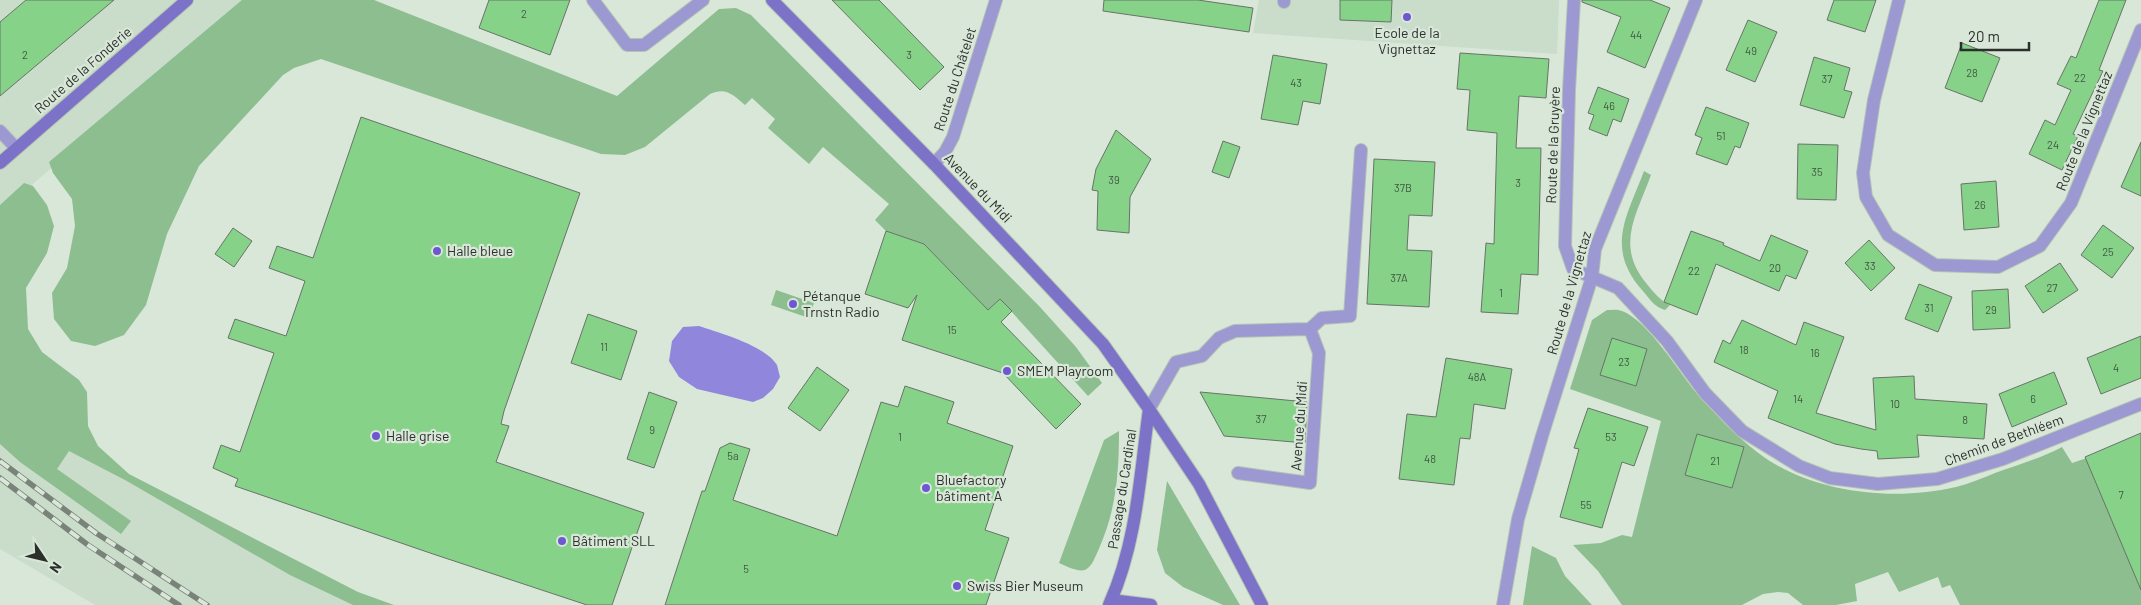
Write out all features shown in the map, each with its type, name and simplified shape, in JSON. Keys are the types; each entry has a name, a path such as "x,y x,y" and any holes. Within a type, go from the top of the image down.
{"main road":[{"name":"Route de la Fonderie","path":"0,163 187,0"},
{"name":"Avenue du Midi","path":"772,0 934,164 1103,344 1199,484 1262,605"},
{"name":"Passage du Cardinal","path":"1149,409 1140,488 1126,561 1110,603 1151,605"}],"street":[{"path":"593,0 627,45 644,45 704,0"},
{"name":"Route du Châtelet","path":"934,164 945,152 953,137 996,0"},
{"name":"Route de la Gruyère","path":"1574,0 1569,90 1565,246 1573,269 1592,277"},
{"name":"Route de la Vignettaz","path":"1503,605 1518,520 1542,436 1592,277 1595,249 1696,0"},
{"name":"Route de la Vignettaz","path":"1899,0 1874,100 1864,173 1866,197 1888,235 1935,264 1998,267 2040,246 2072,202 2141,30"},
{"path":"0,130 16,148"},
{"path":"1149,409 1176,362 1202,356 1219,338 1235,331 1310,328 1322,318 1350,316 1361,150"},
{"name":"Chemin de Bethléem","path":"1592,277 1618,288 1667,341 1706,393 1742,431 1799,466 1830,478 1878,484 1937,479 2004,459 2141,404"},
{"name":"Avenue du Midi","path":"1238,473 1310,484 1319,353 1310,328"}],"shaded area":[{"path":"0,0 248,0 0,212"},
{"name":"Ecole de la Vignettaz","path":"1259,0 1559,0 1557,54 1253,33"},
{"path":"699,326 742,341 771,358 777,365 780,377 773,389 763,398 753,402 697,389 679,377 669,361 672,341 683,327"},
{"path":"0,408 357,595 386,605 95,605 0,549"}],"green space":[{"path":"242,0 374,0 617,96 719,9 736,8 751,15 1040,307 1076,347 1102,383 1088,396 1000,299 988,310 924,244 886,231 875,220 889,204 823,147 809,164 768,128 775,119 752,98 745,105 729,93 721,91 710,94 645,147 625,155 601,154 321,59 294,68 283,75 199,166 167,234 146,305 124,335 95,346 71,341 54,319 52,293 67,268 75,226 72,199 53,173 49,162"},
{"path":"1644,171 1651,175 1635,216 1630,242 1632,256 1637,269 1646,283 1657,296 1670,305 1665,310 1652,302 1642,290 1631,275 1624,260 1622,246 1626,217"},
{"path":"24,183 33,186 47,205 54,226 47,253 26,288 28,329 42,352 79,380 87,392 88,426 98,446 129,474 358,592 394,605 353,605 290,575 125,480 69,451 57,469 131,521 121,534 20,462 0,444 0,205"},
{"name":"Pétanque Trnstn Radio","path":"776,290 814,303 809,318 771,305"},
{"path":"1607,310 1622,311 1643,326 1700,397 1749,446 1778,466 1801,477 1826,485 1852,490 1905,494 1956,487 2038,458 2062,447 2072,463 2087,458 2141,588 2141,605 1960,605 1950,585 1942,588 1938,577 1899,592 1888,572 1855,584 1857,601 1836,605 1803,605 1788,593 1778,592 1763,594 1742,605 1622,605 1598,571 1573,545 1601,543 1622,535 1632,537 1661,421 1570,389 1592,320"},
{"path":"1119,431 1118,463 1113,507 1094,559 1090,567 1085,570 1079,570 1059,563 1104,440"},
{"path":"1167,481 1240,605 1223,605 1183,587 1165,573 1157,550"},
{"path":"1532,546 1556,558 1565,576 1592,605 1523,605"}],"building":[{"path":"26,0 114,0 0,96 0,22"},
{"path":"489,0 570,0 550,55 479,28"},
{"path":"832,0 879,0 944,67 920,90"},
{"path":"1104,0 1198,0 1253,8 1249,32 1103,11"},
{"path":"1340,0 1392,0 1391,22 1340,20"},
{"path":"1582,0 1650,0 1670,8 1645,68 1607,52 1621,17 1582,2"},
{"path":"1834,0 1876,0 1865,32 1827,20"},
{"path":"2099,0 2126,0 2099,70 2103,71 2073,134 2078,136 2062,170 2029,154 2045,120 2055,125 2071,90 2057,84 2071,56 2076,58"},
{"path":"1748,20 1777,32 1755,82 1726,70"},
{"path":"1962,43 2000,58 1982,102 1945,88"},
{"path":"1460,53 1549,59 1546,98 1519,96 1516,148 1541,148 1538,275 1521,274 1518,314 1481,312 1486,243 1494,244 1497,133 1467,130 1470,90 1457,89"},
{"path":"1273,55 1327,64 1320,104 1303,101 1298,125 1261,119"},
{"path":"1814,57 1850,68 1844,90 1852,92 1844,118 1800,105"},
{"path":"1598,87 1629,99 1621,122 1613,119 1607,136 1589,129 1594,115 1588,113"},
{"path":"1706,107 1749,123 1740,148 1735,146 1727,165 1696,154 1702,138 1695,135"},
{"path":"361,117 580,193 504,411 501,424 509,426 496,462 644,513 612,605 587,605 433,554 235,486 238,479 213,468 221,445 240,452 274,353 228,338 235,319 286,336 305,281 269,268 277,246 313,258"},
{"path":"1116,130 1151,159 1130,197 1129,233 1097,230 1098,191 1092,190 1096,169"},
{"path":"1223,141 1240,147 1229,178 1212,172"},
{"path":"2141,142 2141,196 2121,187"},
{"path":"1798,144 1838,145 1836,200 1797,199"},
{"path":"1374,159 1435,162 1432,216 1409,215 1407,250 1432,251 1429,307 1367,304"},
{"path":"1996,181 1999,227 1964,230 1961,184"},
{"path":"2103,225 2134,248 2112,278 2081,255"},
{"path":"233,228 252,241 234,267 215,254"},
{"path":"886,231 924,244 988,310 1000,299 1012,311 1001,322 1081,404 1056,429 1003,373 902,340 917,295 908,308 865,294"},
{"path":"1691,231 1724,243 1723,245 1760,261 1771,235 1808,251 1796,279 1786,275 1779,291 1716,264 1697,315 1664,302"},
{"path":"1869,240 1895,268 1871,291 1845,263"},
{"path":"2060,263 2078,290 2043,313 2025,286"},
{"path":"1919,284 1952,297 1938,332 1905,319"},
{"path":"2008,289 2010,328 1973,330 1972,291"},
{"path":"588,314 637,331 621,380 571,363"},
{"path":"1742,320 1796,345 1804,322 1844,337 1816,413 1876,430 1873,378 1914,376 1915,399 1987,404 1984,439 1917,435 1919,457 1878,459 1877,451 1835,444 1768,418 1778,391 1714,362 1723,340 1730,344"},
{"path":"2141,336 2141,378 2101,394 2087,358"},
{"path":"1612,338 1647,349 1636,386 1600,375"},
{"path":"1446,358 1512,369 1505,409 1474,404 1470,439 1460,438 1454,485 1399,479 1407,414 1436,417"},
{"path":"817,367 849,390 820,431 788,408"},
{"path":"2054,372 2067,404 2012,427 1999,394"},
{"name":"Bluefactory bâtiment A","path":"905,386 954,402 947,423 1013,446 985,530 1009,538 986,605 665,605 702,491 705,491 720,448 730,443 750,449 733,500 837,536 881,402 898,407"},
{"path":"649,392 677,402 654,468 627,459"},
{"path":"1200,392 1307,402 1305,443 1224,436"},
{"path":"1588,408 1648,427 1634,466 1622,462 1602,528 1560,517 1579,449 1574,448"},
{"path":"2141,433 2141,590 2085,457"},
{"path":"1697,434 1744,447 1732,488 1685,475"}],"railway":[{"path":"0,461 96,533 207,605"},
{"path":"0,478 88,545 179,605"}],"place":[{"name":"Ecole de la Vignettaz","path":"1407,17"},
{"name":"Halle bleue","path":"437,251"},
{"name":"Pétanque Trnstn Radio","path":"793,304"},
{"name":"SMEM Playroom","path":"1007,371"},
{"name":"Halle grise","path":"376,436"},
{"name":"Bluefactory bâtiment A","path":"926,488"},
{"name":"Bâtiment SLL","path":"562,541"},
{"name":"Swiss Bier Museum","path":"957,586"}]}
